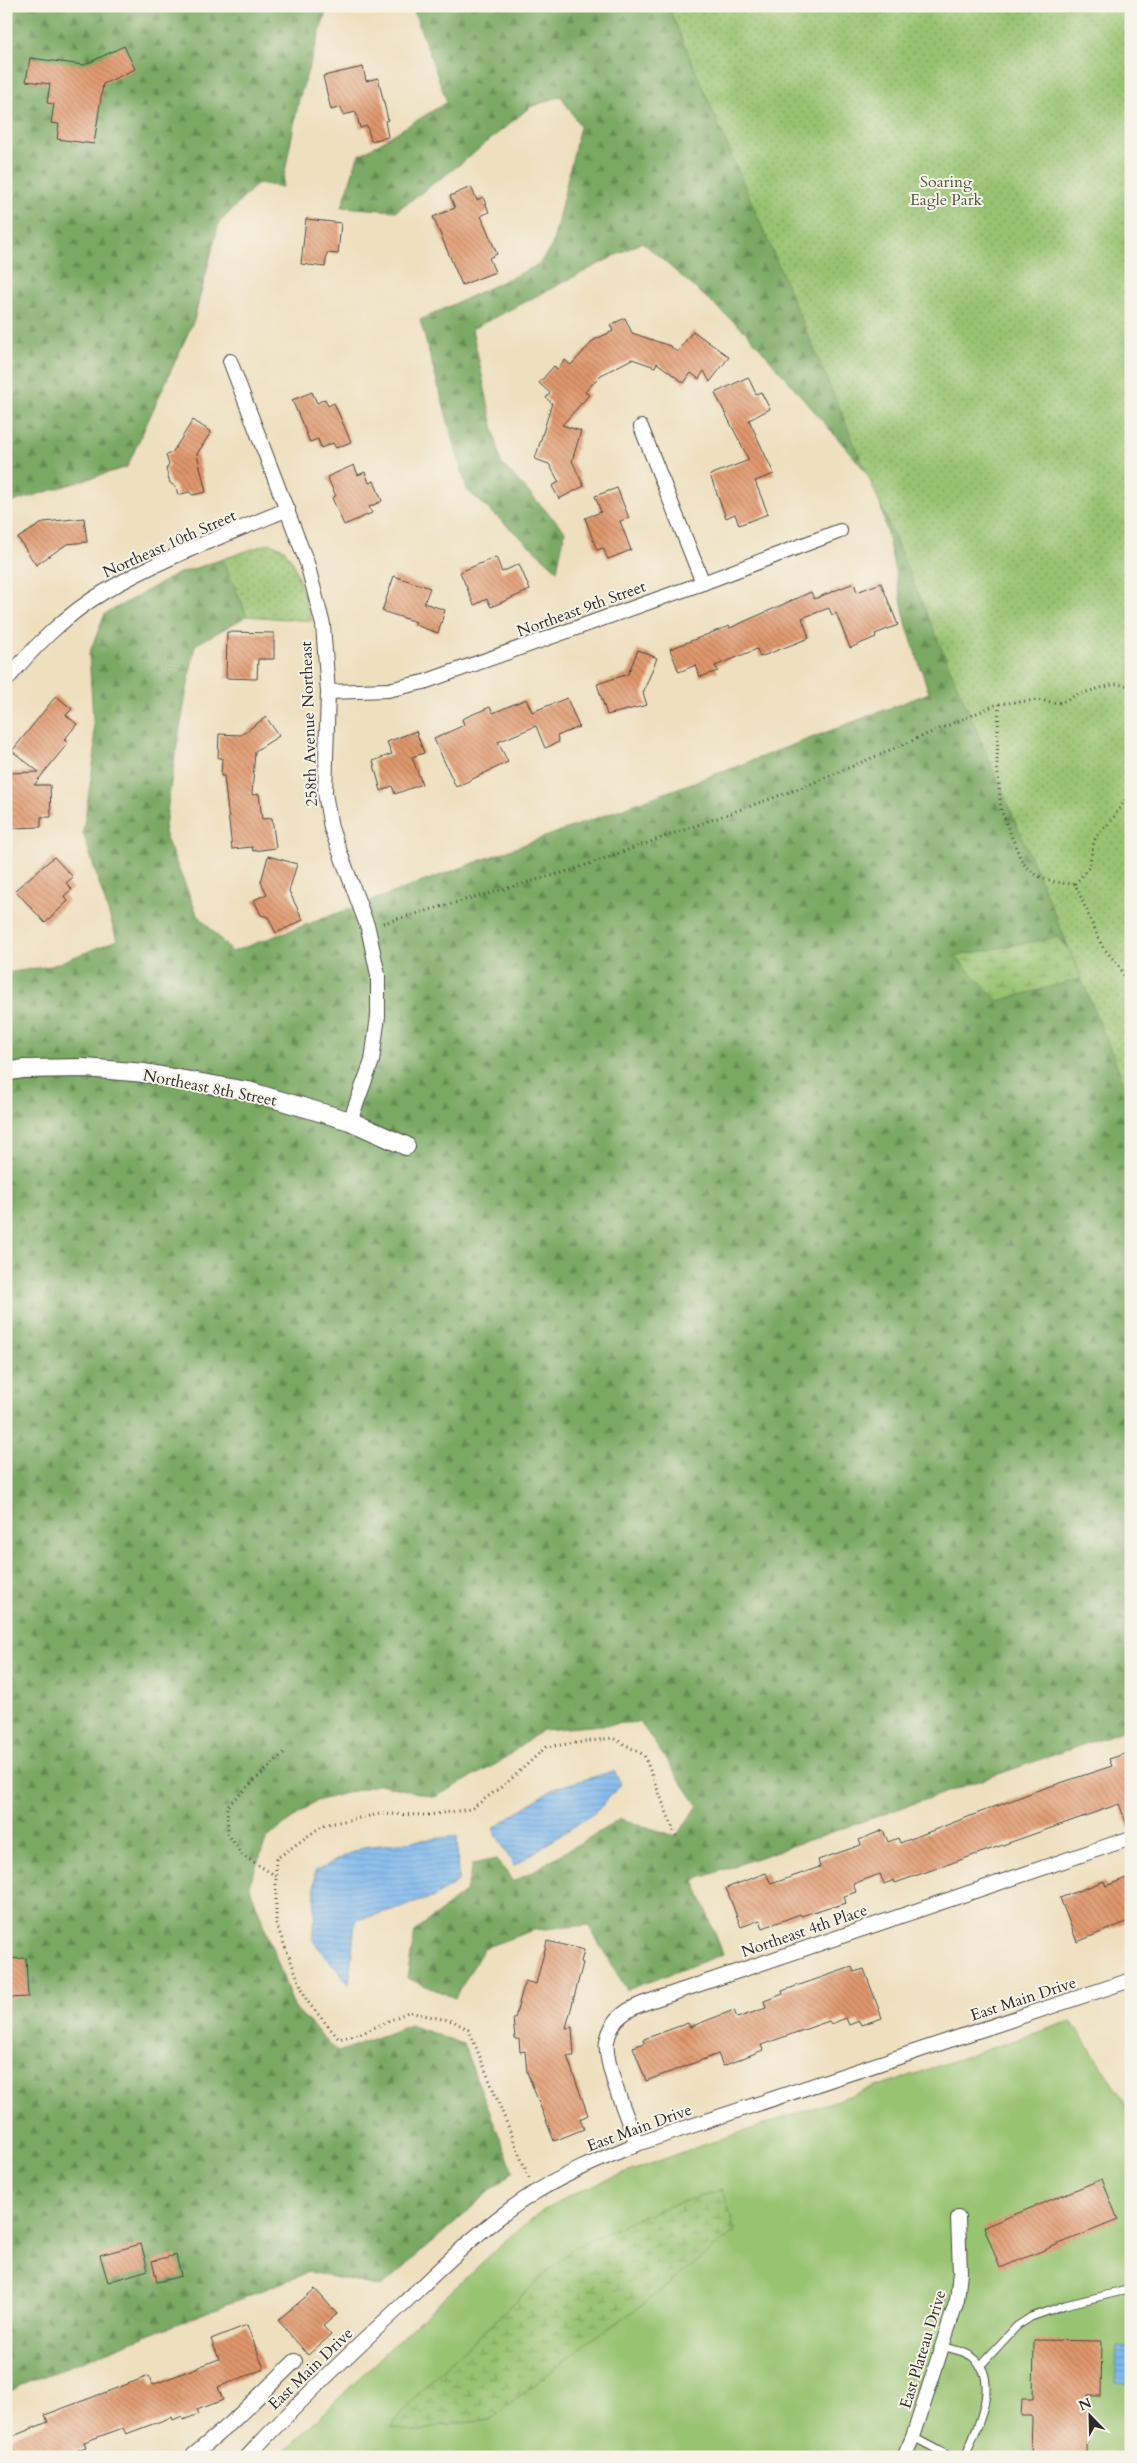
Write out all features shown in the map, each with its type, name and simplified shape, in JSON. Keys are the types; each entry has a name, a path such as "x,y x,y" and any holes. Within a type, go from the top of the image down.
{"street":[{"name":"258th Avenue Northeast","path":"230,361 307,563 322,625 328,692 325,793 331,828 368,928 378,975 378,1016 372,1061 350,1120"},
{"path":"641,427 703,583"},
{"name":"Northeast 10th Street","path":"6,681 63,622 104,592 165,562 288,509"},
{"name":"Northeast 9th Street","path":"328,692 388,690 424,682 703,583 840,531"},
{"name":"Northeast 8th Street","path":"6,1072 23,1068 85,1068 145,1073 248,1091 350,1120 406,1146"},
{"name":"Northeast 4th Place","path":"637,2144 606,2042 611,2027 620,2016 634,2007 1131,1838"},
{"name":"East Main Drive","path":"247,2457 294,2407 458,2253 500,2217 534,2193 576,2169 637,2144 1131,1980"},
{"name":"East Plateau Drive","path":"904,2457 913,2437 957,2300 960,2272 958,2218"},
{"path":"191,2457 231,2423 294,2361"}],"lane":[{"path":"980,2366 1017,2326 1030,2317 1065,2305 1131,2289"},
{"path":"942,2346 972,2356 984,2370 987,2389 980,2422 965,2457"},
{"path":"913,2437 951,2457"}],"path":[{"path":"368,928 581,867 806,786 998,704 1037,700 1060,703 1076,695 1115,684 1131,686"},
{"path":"998,704 1000,704 997,707 999,711 998,762 1003,820 1026,867 1044,880 1075,884"},
{"path":"1075,884 1089,867 1094,841 1099,832 1109,824 1131,792"},
{"path":"1075,884 1102,946 1120,967 1131,989"},
{"path":"534,2193 524,2161 469,2030 453,2021 408,2012 365,2032 339,2039 307,2001 276,1924 276,1859 323,1826 380,1814 429,1815 471,1809 508,1782 546,1747 613,1738 644,1755 676,1836"},
{"path":"276,1876 242,1855 228,1834 227,1806 284,1752"}],"green space":[{"path":"6,6 328,6 299,99 282,187 258,183 219,223 194,320 127,467 6,504"},
{"path":"412,6 1131,6 1131,1728 694,1880 723,1954 627,1990 588,1925 533,1930 484,1948 455,1998 407,1978 415,1931 466,1891 473,1864 496,1859 514,1882 621,1819 676,1836 698,1806 640,1722 542,1730 498,1763 435,1797 380,1784 316,1801 267,1838 249,1885 294,2007 338,2052 410,2025 463,2044 513,2171 381,2287 309,2272 21,2385 6,2394 6,973 51,966 117,940 83,832 95,751 89,654 105,614 177,574 223,559 247,616 195,645 174,762 164,833 197,914 232,952 735,767 929,693 907,627 876,483 748,334 642,242 472,329 501,463 565,531 557,570 467,490 420,320 538,265 552,246 580,126 561,96 530,107 459,165 396,211 342,207 358,156 447,102"},
{"name":"Soaring Eagle Park","path":"668,6 1131,6 1131,1100 1058,922"},
{"path":"270,543 284,549 293,562 312,621 247,616 223,559"},
{"path":"1058,937 1090,976 998,1001 955,956"},
{"path":"1071,2021 1121,2095 1131,2116 1131,2457 279,2457 386,2352 515,2232 544,2210 571,2195 598,2183 689,2150"},
{"path":"723,2189 735,2231 644,2304 588,2342 490,2420 442,2425 418,2432 390,2427 425,2386 573,2248 654,2211"}],"water":[{"path":"614,1771 621,1784 597,1811 514,1866 493,1829 552,1789"},
{"path":"457,1836 458,1881 434,1897 355,1921 349,1984 314,1942 315,1871 363,1847"},
{"path":"1117,2347 1131,2347 1131,2384 1115,2383"}],"building":[{"path":"124,46 135,69 103,84 94,144 57,139 59,124 51,123 54,104 47,103 50,84 26,81 30,58 84,65"},
{"path":"363,67 366,81 378,78 388,120 385,121 388,137 371,141 367,126 360,128 356,112 343,115 341,107 331,110 323,76"},
{"path":"471,187 477,200 483,197 489,212 481,216 497,254 489,258 495,272 462,285 433,217 455,208 450,196"},
{"path":"306,219 341,223 338,254 327,253 325,267 301,264"},
{"path":"625,318 632,333 670,346 677,352 693,331 729,357 710,382 704,371 699,379 691,373 684,383 657,363 655,367 632,359 601,375 585,392 589,395 562,425 581,431 572,461 584,486 559,499 552,486 559,482 549,464 535,459 552,403 546,398 550,393 539,383 554,366 557,369 565,360 571,365 594,340 613,331 610,325"},
{"path":"748,377 756,394 761,392 770,409 749,420 774,474 755,481 768,514 739,525 735,514 726,518 710,475 749,460 715,393"},
{"path":"312,392 317,403 325,399 328,406 334,403 351,442 336,448 333,443 321,448 318,439 310,442 292,400"},
{"path":"193,420 211,432 197,454 206,492 193,495 189,492 178,495 176,487 170,483 166,469 169,465 166,455 172,453"},
{"path":"354,465 358,475 365,472 369,483 374,481 382,501 369,507 372,513 344,525 332,498 336,496 327,477"},
{"path":"617,488 629,518 620,521 631,550 608,559 603,548 597,550 585,518 601,512 595,496"},
{"path":"84,518 87,542 67,544 36,565 18,538 44,522"},
{"path":"496,557 502,572 519,564 530,590 491,607 487,599 474,605 460,572"},
{"path":"394,576 430,588 424,603 445,610 438,633 415,625 416,622 382,611"},
{"path":"854,583 857,592 881,583 898,625 875,634 876,637 850,648 836,613 832,615 829,608 802,618 809,638 760,657 757,649 715,666 718,671 700,677 696,665 679,672 670,649 729,626 730,628 811,592 814,599"},
{"path":"227,632 274,633 274,659 258,659 257,679 226,678"},
{"path":"638,650 657,658 643,693 647,705 607,715 597,684 628,674"},
{"path":"56,696 72,709 66,715 77,724 64,740 68,743 34,785 50,785 51,817 41,817 41,827 11,828 11,802 6,802 6,773 39,772 12,751"},
{"path":"567,698 579,727 557,736 559,742 545,748 536,726 498,742 508,762 456,787 434,739 464,725 462,719 490,707 493,713 526,699 532,712"},
{"path":"266,717 279,736 255,751 252,795 259,794 262,819 272,818 276,848 253,851 252,847 232,849 224,776 221,776 222,758 218,758 219,734 241,735"},
{"path":"416,731 424,753 412,757 422,784 395,794 392,786 381,791 373,761 392,754 387,742"},
{"path":"268,856 297,864 289,891 303,920 276,933 268,917 261,915 254,900 267,894 261,882"},
{"path":"54,857 73,877 66,883 72,889 64,896 68,901 45,923 15,890"},
{"path":"1131,1752 1131,1829 1129,1830 1119,1804 895,1883 894,1880 884,1884 880,1874 853,1884 856,1892 844,1896 846,1903 801,1916 800,1914 763,1928 760,1920 741,1927 726,1888 766,1873 771,1884 820,1867 818,1860 861,1845 859,1840 883,1830 888,1842 898,1838 900,1843 1036,1791 1112,1766 1109,1759"},
{"path":"1131,1876 1131,1920 1077,1942 1060,1898 1104,1881 1106,1886"},
{"path":"547,1941 584,1950 581,1962 583,1963 566,2028 572,2027 574,2056 567,2056 588,2115 580,2119 584,2129 554,2141 527,2072 525,2051 520,2052 519,2039 515,2039 513,2018 515,2018 525,1981 536,1984"},
{"path":"26,1958 28,1997 6,1998 6,1959"},
{"path":"852,1967 854,1972 864,1969 882,2018 861,2025 859,2021 849,2025 846,2018 831,2024 829,2021 761,2045 763,2050 723,2066 718,2054 646,2081 633,2047 645,2043 644,2039 688,2023 690,2027 734,2010 737,2018 766,2008 764,2001 783,1994 782,1991"},
{"path":"1102,2179 1118,2220 1000,2268 984,2227"},
{"path":"141,2244 148,2270 108,2282 100,2255"},
{"path":"176,2255 181,2276 157,2282 152,2261"},
{"path":"315,2289 337,2314 323,2326 331,2335 308,2355 278,2320"},
{"path":"247,2325 264,2369 218,2387 223,2400 197,2410 199,2414 183,2420 182,2416 173,2420 172,2417 126,2434 123,2428 84,2442 86,2447 60,2457 6,2457 6,2439 48,2422 45,2415 149,2376 152,2385 219,2359 211,2339"},
{"path":"1034,2340 1102,2341 1101,2396 1088,2396 1087,2457 1031,2457 1032,2416 1021,2416 1022,2399 1033,2399"}]}
